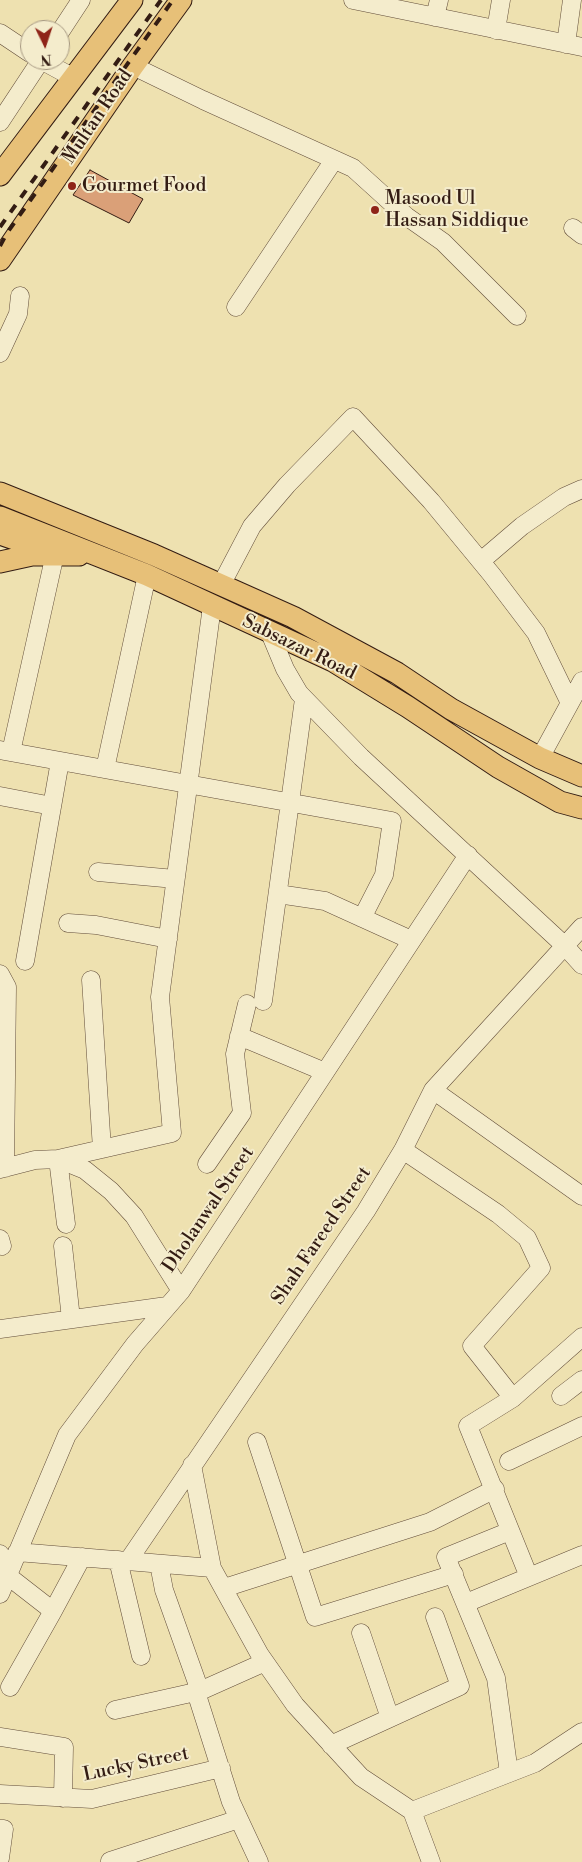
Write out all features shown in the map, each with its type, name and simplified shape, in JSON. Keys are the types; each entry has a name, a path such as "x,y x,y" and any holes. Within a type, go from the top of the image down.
{"main road":[{"path":"2,169 74,78 132,0"},
{"name":"Multan Road","path":"0,260 133,66 181,0"},
{"path":"0,478 10,488 44,510"},
{"name":"Sabsazar Road","path":"0,493 221,585 316,629 397,672 451,709 540,758 582,776"},
{"name":"Sabsazar Road","path":"0,517 97,557 147,575 270,633 312,650 408,706 498,767 560,802 582,808"},
{"path":"0,534 55,554"},
{"path":"0,562 32,555 55,554 97,557"},
{"path":"312,650 316,629"}],"street":[{"path":"68,20 81,0"},
{"path":"352,0 437,8 496,30 574,46 572,0"},
{"path":"496,30 501,0"},
{"path":"0,33 20,46"},
{"path":"0,122 41,60 74,78"},
{"path":"133,66 353,168 406,216 442,242 517,316"},
{"path":"236,307 334,160"},
{"path":"0,352 18,314 20,296"},
{"path":"221,585 252,526 287,485 353,417 431,502 481,561 536,633 569,701"},
{"path":"481,561 522,526 564,497 582,489"},
{"path":"55,554 6,751 392,821 384,874 362,918"},
{"path":"105,769 147,575"},
{"path":"4,980 2,1168 35,1160 58,1159 172,1133 160,997 212,606"},
{"path":"270,633 285,669 304,699 361,757 564,945 582,965"},
{"path":"540,758 569,701 582,681"},
{"path":"207,1164 242,1113 235,1054 239,1036 255,1003 278,894 304,699"},
{"path":"25,961 60,761"},
{"path":"0,796 52,806"},
{"name":"Dholanwal Street","path":"9,1553 66,1435 135,1344 181,1290 468,855"},
{"path":"98,872 175,879"},
{"path":"278,894 325,901 411,940"},
{"path":"68,923 96,925 168,939"},
{"name":"Shah Fareed Street","path":"123,1561 192,1466 366,1211 403,1150 433,1090 582,927"},
{"path":"91,980 102,1149"},
{"path":"239,1036 325,1072"},
{"path":"433,1090 582,1196"},
{"path":"403,1150 498,1214 527,1238 541,1268 472,1346 513,1398"},
{"path":"58,1159 85,1170 111,1191 134,1216 181,1290"},
{"path":"58,1159 66,1224"},
{"path":"63,1246 71,1319"},
{"path":"0,1328 167,1306"},
{"path":"529,1577 468,1426 513,1398 582,1337"},
{"path":"561,1396 582,1380"},
{"path":"509,1462 582,1426"},
{"path":"257,1442 315,1617 454,1574"},
{"path":"192,1466 212,1568 265,1662 295,1705 361,1777 412,1811 431,1862"},
{"path":"224,1588 430,1522 495,1489"},
{"path":"509,1773 496,1678 446,1557 510,1531"},
{"path":"53,1611 3,1585 9,1553 212,1568"},
{"path":"466,1603 582,1556"},
{"path":"10,1687 82,1557"},
{"path":"123,1561 141,1656"},
{"path":"159,1564 164,1590 198,1691 221,1768 239,1819 259,1862"},
{"path":"331,1745 460,1686 435,1617"},
{"path":"361,1633 390,1718"},
{"path":"115,1710 198,1691 265,1662"},
{"path":"412,1811 535,1762 582,1732"},
{"path":"0,1737 64,1747 63,1798"},
{"name":"Lucky Street","path":"0,1794 92,1799 221,1768"},
{"path":"110,1861 239,1819"},
{"path":"0,1829 4,1829 0,1858"}],"building":[{"path":"90,170 143,199 129,223 73,195"}],"railway":[{"path":"0,227 161,0"},
{"path":"0,246 7,233 173,0"}],"place":[{"name":"Gourmet Food","path":"72,186"},
{"name":"Masood Ul Hassan Siddique","path":"375,210"}]}
